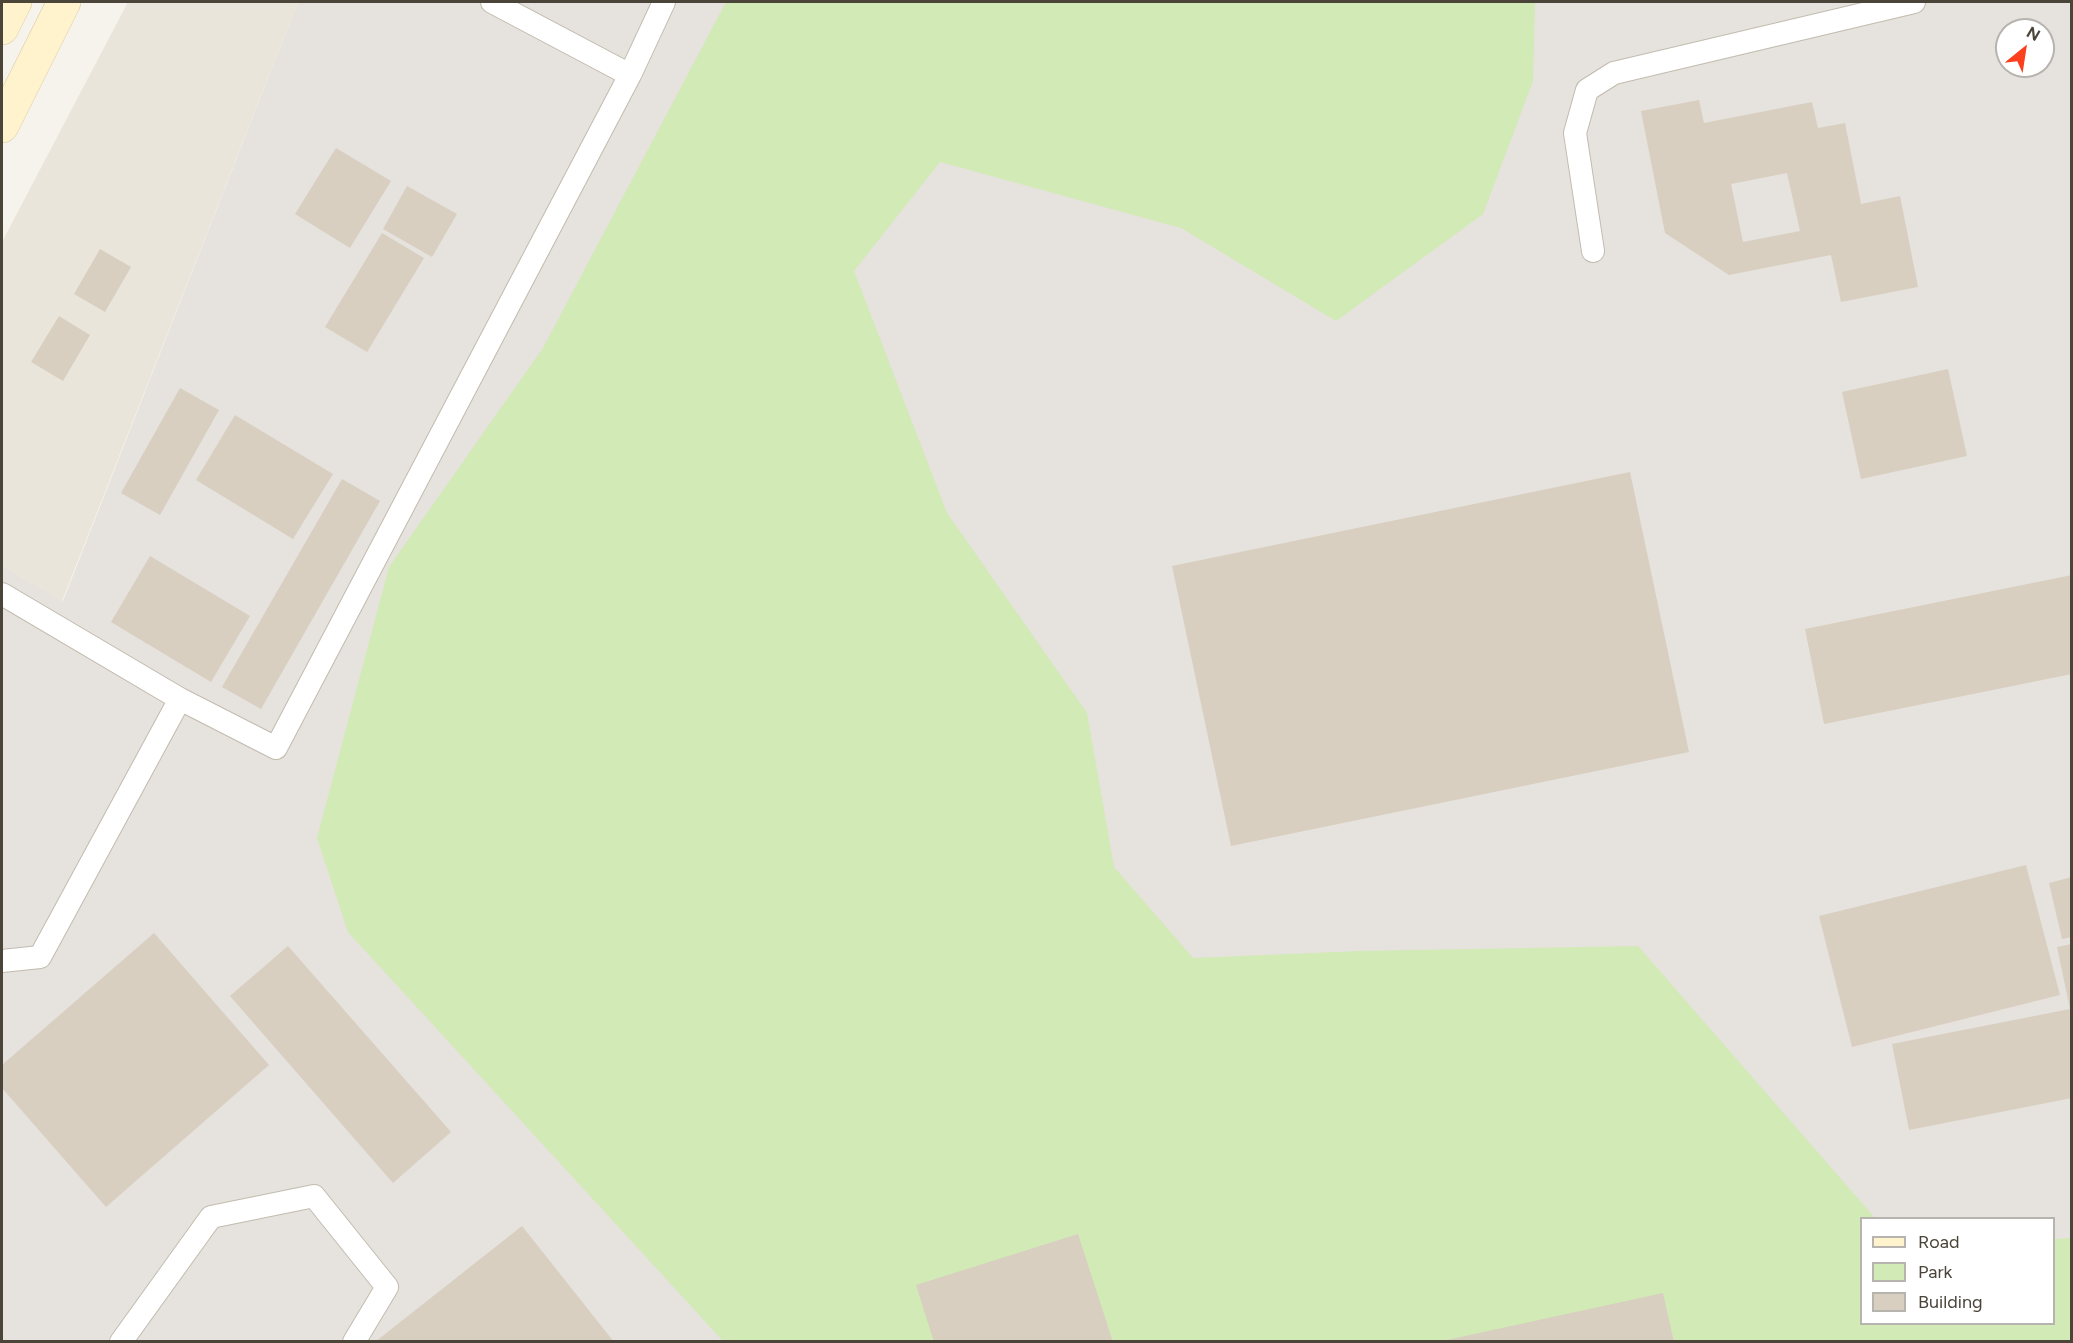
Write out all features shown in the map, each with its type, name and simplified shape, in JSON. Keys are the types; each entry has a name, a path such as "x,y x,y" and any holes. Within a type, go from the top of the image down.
{"main road":[{"path":"2,28 15,2"},
{"path":"2,126 64,2"}],"lane":[{"path":"492,2 630,75"},
{"path":"2,594 180,699 276,748 630,75 664,2"},
{"path":"1593,251 1575,134 1587,90 1614,73 1914,2"},
{"path":"2,961 40,957 180,699"},
{"path":"121,1341 211,1217 314,1196 387,1287 354,1341"}],"shaded area":[{"path":"128,2 298,2 62,601 2,566 2,242"},
{"path":"298,2 2071,2 2071,1341 2,1341 2,566 63,601"}],"green space":[{"path":"726,2 1535,2 1533,81 1483,214 1336,321 1181,228 940,162 854,271 947,513 1087,713 1114,867 1193,958 1360,951 1638,946 1874,1217 1860,1217 1860,1325 2055,1325 2055,1239 2071,1238 2071,1341 723,1341 348,932 317,838 389,567 543,348"}],"building":[{"path":"1699,100 1704,123 1812,102 1818,128 1845,123 1861,204 1900,196 1918,287 1841,302 1831,255 1729,275 1665,233 1641,111","holes":["1787,173 1800,231 1743,242 1731,184"]},
{"path":"336,148 391,181 350,248 295,214"},
{"path":"407,186 457,214 432,257 383,229"},
{"path":"382,233 424,258 367,352 325,327"},
{"path":"100,249 131,267 105,312 74,294"},
{"path":"59,316 90,335 63,381 31,362"},
{"path":"1948,369 1967,456 1861,479 1842,392"},
{"path":"180,388 219,410 160,515 121,493"},
{"path":"235,415 333,474 293,539 196,480"},
{"path":"1630,472 1689,752 1231,846 1172,566"},
{"path":"342,479 380,501 261,709 222,687"},
{"path":"150,556 250,616 211,682 111,622"},
{"path":"2072,575 2072,674 1824,724 1805,629"},
{"path":"2026,865 2060,995 1852,1047 1819,916"},
{"path":"2072,877 2072,937 2062,939 2049,883"},
{"path":"154,933 269,1065 106,1207 2,1088 2,1065"},
{"path":"2072,944 2072,1098 1909,1130 1892,1044 2070,1009 2057,947"},
{"path":"288,946 451,1132 393,1183 230,996"},
{"path":"522,1226 614,1342 375,1342"},
{"path":"1078,1234 1113,1342 934,1342 916,1285"},
{"path":"1663,1293 1674,1342 1442,1342 1442,1341"}]}
